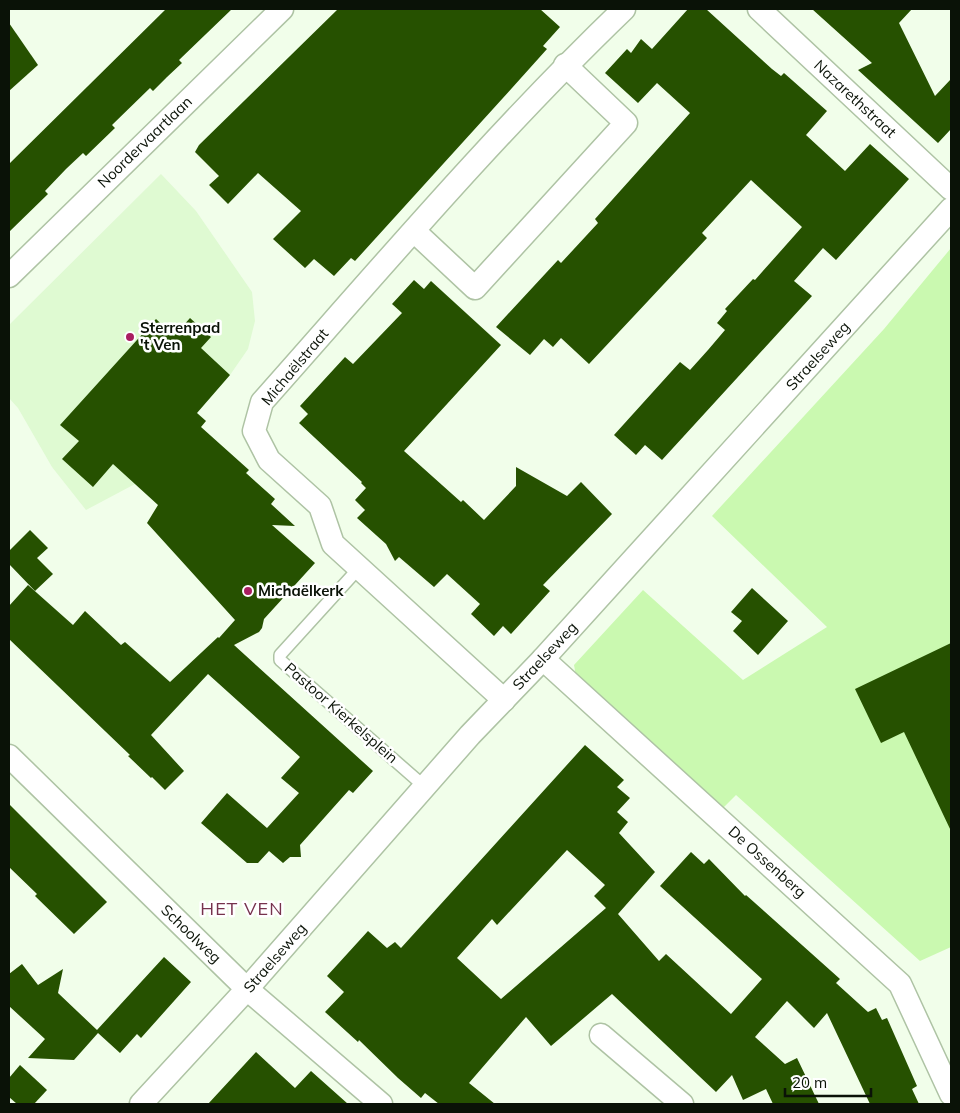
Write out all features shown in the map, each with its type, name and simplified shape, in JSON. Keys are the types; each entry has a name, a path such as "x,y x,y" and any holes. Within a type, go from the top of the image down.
{"street":[{"name":"Noordervaartlaan","path":"9,276 282,9"},
{"name":"Michaëlstraat","path":"504,700 333,544 320,506 269,460 254,431 262,402 565,65 624,9"},
{"name":"Nazarethstraat","path":"759,9 951,189"},
{"path":"414,231 475,288 626,124 565,65"},
{"name":"Straelseweg","path":"141,1104 247,989 470,735 543,659 951,209"},
{"name":"De Ossenberg","path":"543,659 900,984 951,1094"},
{"name":"Schoolweg","path":"9,756 247,989 381,1104"},
{"path":"601,1035 682,1104"}],"lane":[{"name":"Pastoor Kierkelsplein","path":"359,568 280,655 280,660 425,787"}],"shaded area":[{"name":"Sterrenpad 't Ven","path":"161,174 196,211 252,292 255,321 248,349 230,375 137,478 135,484 86,510 52,467 18,408 9,398 9,325"}],"green space":[{"path":"951,248 951,947 920,961 736,795 722,809 576,676 574,665 643,590 743,680 827,627 712,516 884,329"}],"building":[{"path":"166,9 232,9 179,60 182,63 153,91 150,88 112,125 115,128 86,156 83,153 66,169 45,191 48,194 9,232 9,164"},
{"path":"338,9 540,9 560,27 543,46 547,49 355,261 351,258 334,276 314,259 305,268 273,239 301,211 258,173 228,204 209,185 219,176 195,152 199,145"},
{"path":"688,9 706,9 772,69 781,76 784,73 827,111 806,135 845,171 870,144 909,179 836,260 823,248 794,281 812,296 662,460 645,445 636,455 614,435 680,362 690,370 725,330 717,323 727,311 725,309 753,279 755,280 802,227 751,180 702,233 707,238 589,364 561,338 553,347 544,339 530,355 496,327 558,260 561,263 598,223 595,219 690,113 657,83 638,103 605,73 627,49 631,53 641,39 652,49"},
{"path":"812,9 912,9 899,23 935,96 951,79 951,129 938,143 858,70 872,63"},
{"path":"9,23 38,65 9,91"},
{"path":"414,280 424,289 431,281 501,345 404,451 484,520 516,486 516,467 567,496 581,482 612,514 543,585 550,591 511,634 503,626 494,636 471,614 480,604 447,574 434,587 399,557 395,561 386,544 357,518 365,510 355,500 366,488 362,482 299,423 308,414 300,406 345,357 353,364 402,313 392,304"},
{"path":"190,318 211,337 201,348 230,375 197,413 206,421 201,427 249,470 246,473 275,499 271,504 295,526 272,525 315,563 264,619 259,632 234,645 373,771 353,793 349,790 300,845 301,857 290,857 283,863 269,851 258,863 247,863 201,823 227,793 267,828 299,793 281,778 300,757 208,674 151,735 184,771 165,790 9,639 9,606 28,585 73,625 85,611 121,645 125,642 170,682 219,638 235,620 147,523 158,505 113,464 93,487 62,459 79,441 60,425 156,319 174,336"},
{"path":"30,530 48,548 37,558 53,574 35,591 9,564 9,551"},
{"path":"752,588 788,621 758,655 733,631 742,621 731,612"},
{"path":"951,643 951,831 904,732 881,743 855,689"},
{"path":"585,745 624,780 617,787 630,798 617,812 628,822 619,833 655,872 618,914 659,961 666,954 731,1014 762,979 660,886 691,852 704,864 709,859 745,896 840,979 836,983 868,1012 876,1008 882,1020 887,1018 917,1086 912,1089 919,1104 870,1104 827,1013 814,1028 787,1001 755,1037 785,1064 797,1058 819,1104 773,1104 766,1089 743,1100 732,1075 716,1092 612,994 551,1046 526,1017 469,1083 495,1104 439,1104 425,1093 421,1098 359,1040 358,1042 325,1012 344,992 327,976 368,931 387,948 395,942 401,948","holes":["567,850 605,885 594,896 606,908 501,999 457,958 492,919 497,925"]},
{"path":"9,804 107,902 74,934 35,896 37,894 9,867"},
{"path":"164,957 191,982 141,1038 137,1034 120,1053 98,1033 74,1060 28,1058 45,1039 9,1006 9,974 22,964 38,985 63,969 58,993 97,1030"},
{"path":"256,1052 295,1088 311,1071 348,1104 208,1104"},
{"path":"20,1065 47,1090 34,1104 17,1104 9,1097 9,1078"}],"place":[{"name":"Sterrenpad 't Ven","path":"130,337"},
{"name":"Michaëlkerk","path":"248,591"}],"district":[{"name":"HET VEN","path":"242,909"}]}
